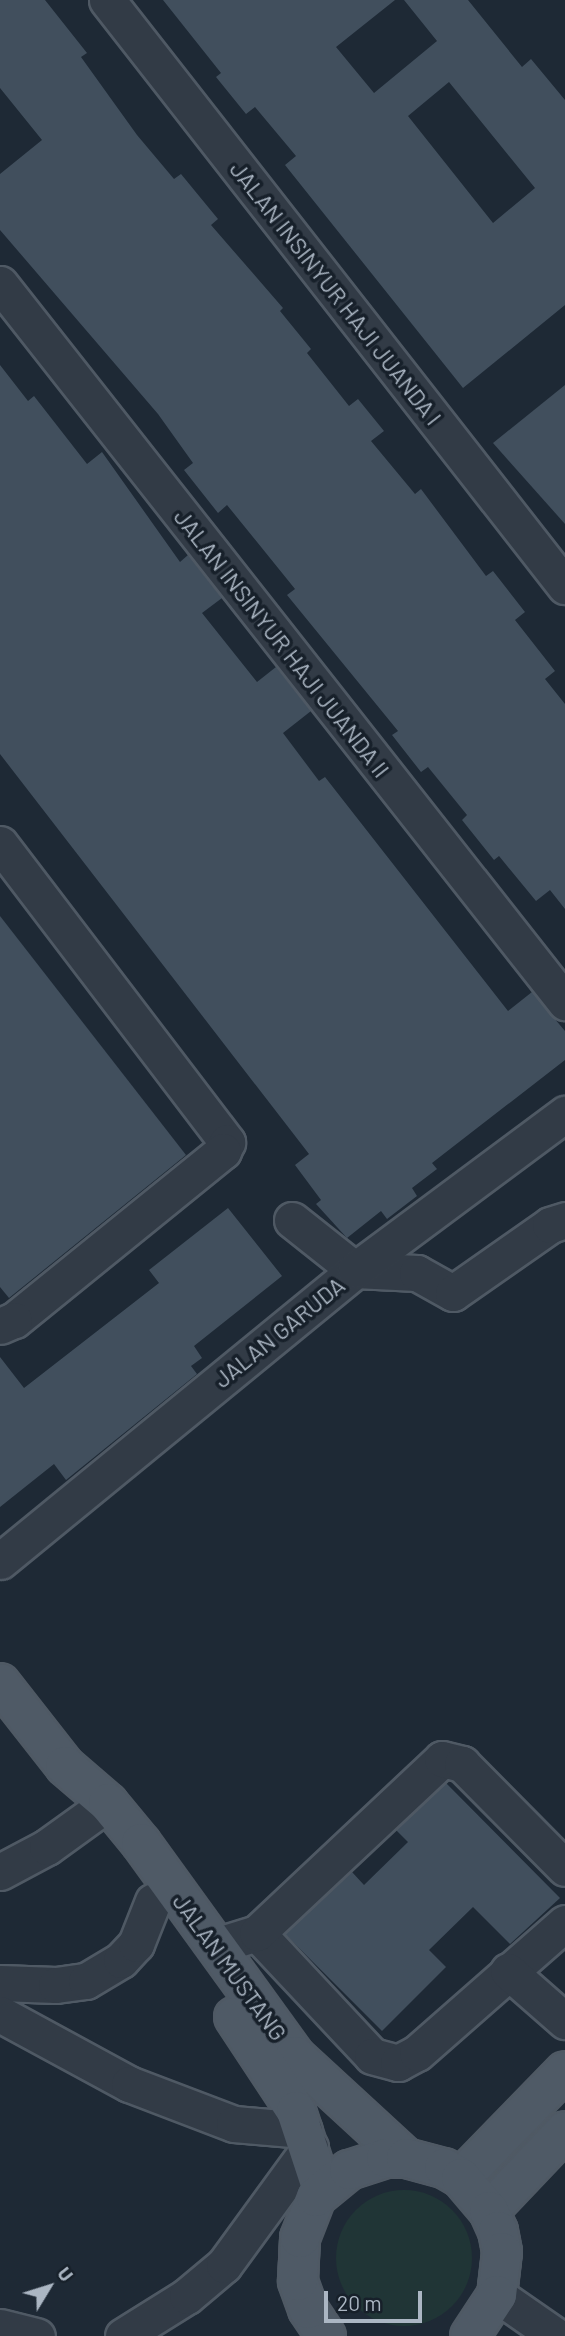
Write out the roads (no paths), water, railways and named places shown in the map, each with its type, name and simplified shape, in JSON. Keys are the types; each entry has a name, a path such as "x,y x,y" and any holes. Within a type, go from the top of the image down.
{"main road":[{"name":"JALAN MUSTANG","path":"0,1683 99,1809 215,1945 295,2056 407,2158"},
{"name":"JALAN MUSTANG","path":"99,1809 153,1901 286,2092 307,2138 322,2190"},
{"path":"461,2178 565,2071"},
{"path":"489,2211 565,2131"},
{"path":"326,2336 308,2309 298,2281 300,2238 322,2190 367,2163 407,2158 426,2161 461,2178 489,2211 502,2252 497,2295 470,2336"}],"street":[{"name":"JALAN INSINYUR HAJI JUANDA I","path":"107,0 565,586"},
{"name":"JALAN INSINYUR HAJI JUANDA II","path":"0,284 565,1002"},
{"path":"0,844 227,1142 223,1151 14,1320 0,1326"},
{"name":"JALAN GARUDA","path":"0,1561 355,1270 565,1114"},
{"path":"292,1220 355,1270 417,1273 453,1293 550,1225 565,1220"},
{"path":"215,1945 257,1933 442,1759 462,1763 565,1868"},
{"path":"0,1872 99,1809"},
{"path":"0,1983 56,1985 86,1981 121,1960 136,1944 153,1901"},
{"path":"257,1933 372,2056 398,2063 417,2053 565,1923"},
{"path":"508,1971 565,2021"},
{"path":"0,2014 129,2084 223,2120 307,2138 224,2265 187,2296 123,2336"},
{"path":"497,2295 556,2336"},
{"path":"0,2327 37,2336"}]}
